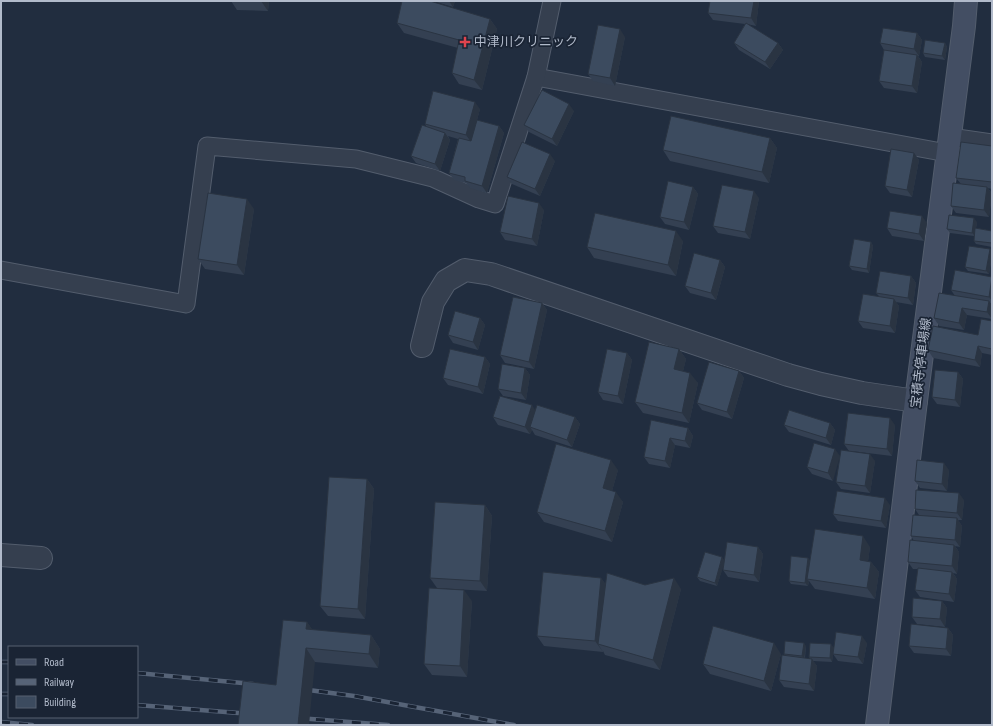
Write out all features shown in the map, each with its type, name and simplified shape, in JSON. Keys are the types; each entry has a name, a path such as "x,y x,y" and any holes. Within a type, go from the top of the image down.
{"main road":[{"name":"宝積寺停車場線","path":"877,725 966,1"}],"street":[{"path":"1,270 186,304 207,146 356,159 433,178 479,200 495,204 536,77 552,1"},
{"path":"536,77 949,145 992,143"},
{"path":"422,346 433,302 446,281 466,270 491,274 788,375 862,393 916,401"},
{"path":"1,555 41,558"}],"building":[{"name":"中津川クリニック","path":"402,1 430,1 490,19 474,80 452,73 459,40 397,23"},
{"path":"710,1 754,1 751,18 708,13"},
{"path":"746,23 778,43 765,62 734,43"},
{"path":"598,25 620,29 610,78 588,74"},
{"path":"883,28 917,33 914,49 880,43"},
{"path":"925,40 945,43 942,56 923,53"},
{"path":"884,50 917,55 912,86 879,81"},
{"path":"542,90 569,104 552,139 524,125"},
{"path":"433,91 475,102 466,135 425,124"},
{"path":"671,116 770,138 762,172 663,150"},
{"path":"477,120 499,126 482,186 465,181 465,177 449,173 459,138 471,141"},
{"path":"422,125 445,133 435,164 411,156"},
{"path":"522,142 550,154 535,189 507,177"},
{"path":"961,142 992,146 992,182 956,178"},
{"path":"891,149 914,153 907,190 885,186"},
{"path":"668,181 693,187 684,222 660,217"},
{"path":"953,183 987,187 984,210 951,206"},
{"path":"722,185 754,191 745,232 713,226"},
{"path":"208,193 247,199 237,265 198,259"},
{"path":"508,196 539,203 532,239 500,232"},
{"path":"890,211 922,216 919,234 887,228"},
{"path":"595,213 676,231 668,265 587,247"},
{"path":"949,215 974,218 972,233 947,229"},
{"path":"975,228 992,231 992,243 974,241"},
{"path":"854,239 871,242 867,269 849,266"},
{"path":"969,246 990,249 986,271 965,267"},
{"path":"694,253 720,260 711,293 685,286"},
{"path":"955,270 992,277 989,297 951,290"},
{"path":"880,271 911,276 908,298 876,293"},
{"path":"939,293 989,301 987,312 962,308 959,323 934,318"},
{"path":"863,294 894,299 890,326 858,321"},
{"path":"513,297 542,303 529,362 500,355"},
{"path":"455,311 480,318 473,342 448,335"},
{"path":"981,319 992,321 992,349 978,346 975,360 928,350 933,326 978,335"},
{"path":"649,342 679,349 674,369 690,373 682,413 635,402"},
{"path":"450,349 485,357 478,387 443,378"},
{"path":"607,349 627,353 618,396 598,392"},
{"path":"709,362 739,371 727,412 697,403"},
{"path":"502,364 525,368 521,393 498,389"},
{"path":"935,370 958,372 955,400 932,397"},
{"path":"500,396 532,405 525,427 493,417"},
{"path":"537,405 575,417 567,440 530,427"},
{"path":"789,410 830,423 826,438 784,425"},
{"path":"848,413 890,418 887,449 844,444"},
{"path":"651,420 688,428 685,441 670,438 665,461 644,457"},
{"path":"814,443 835,449 828,473 807,467"},
{"path":"556,444 611,460 603,488 616,492 605,531 537,512"},
{"path":"841,450 870,454 865,486 836,482"},
{"path":"917,460 944,463 942,484 915,481"},
{"path":"329,477 367,479 358,609 320,606"},
{"path":"916,490 959,493 957,513 915,509"},
{"path":"837,491 885,498 881,521 833,514"},
{"path":"435,502 485,505 480,581 430,578"},
{"path":"913,515 957,518 955,540 911,536"},
{"path":"815,529 863,536 860,560 871,562 867,588 807,579"},
{"path":"910,540 954,545 952,566 908,562"},
{"path":"727,542 758,547 754,575 723,570"},
{"path":"705,552 722,557 715,583 697,577"},
{"path":"791,556 808,558 805,583 789,581"},
{"path":"918,568 952,572 949,594 915,590"},
{"path":"543,572 601,578 595,641 537,636"},
{"path":"607,573 645,585 674,578 653,660 598,644"},
{"path":"429,588 464,590 460,666 424,664"},
{"path":"913,598 942,601 940,619 912,617"},
{"path":"283,620 307,622 306,629 371,635 369,654 306,648 298,725 238,725 243,681 276,685"},
{"path":"911,624 948,628 946,649 909,646"},
{"path":"713,626 774,643 764,681 703,664"},
{"path":"836,632 862,636 858,657 833,654"},
{"path":"785,641 804,643 802,656 784,654"},
{"path":"810,643 831,644 830,658 809,657"},
{"path":"782,655 812,659 809,684 779,680"}],"railway":[{"path":"1,662 8,662"},
{"path":"138,673 253,684"},
{"path":"301,689 354,696 514,725"},
{"path":"1,694 8,694"},
{"path":"138,705 251,714"},
{"path":"298,718 388,725"},
{"path":"1,722 32,725"}],"place":[{"name":"中津川クリニック","path":"465,42"}]}
